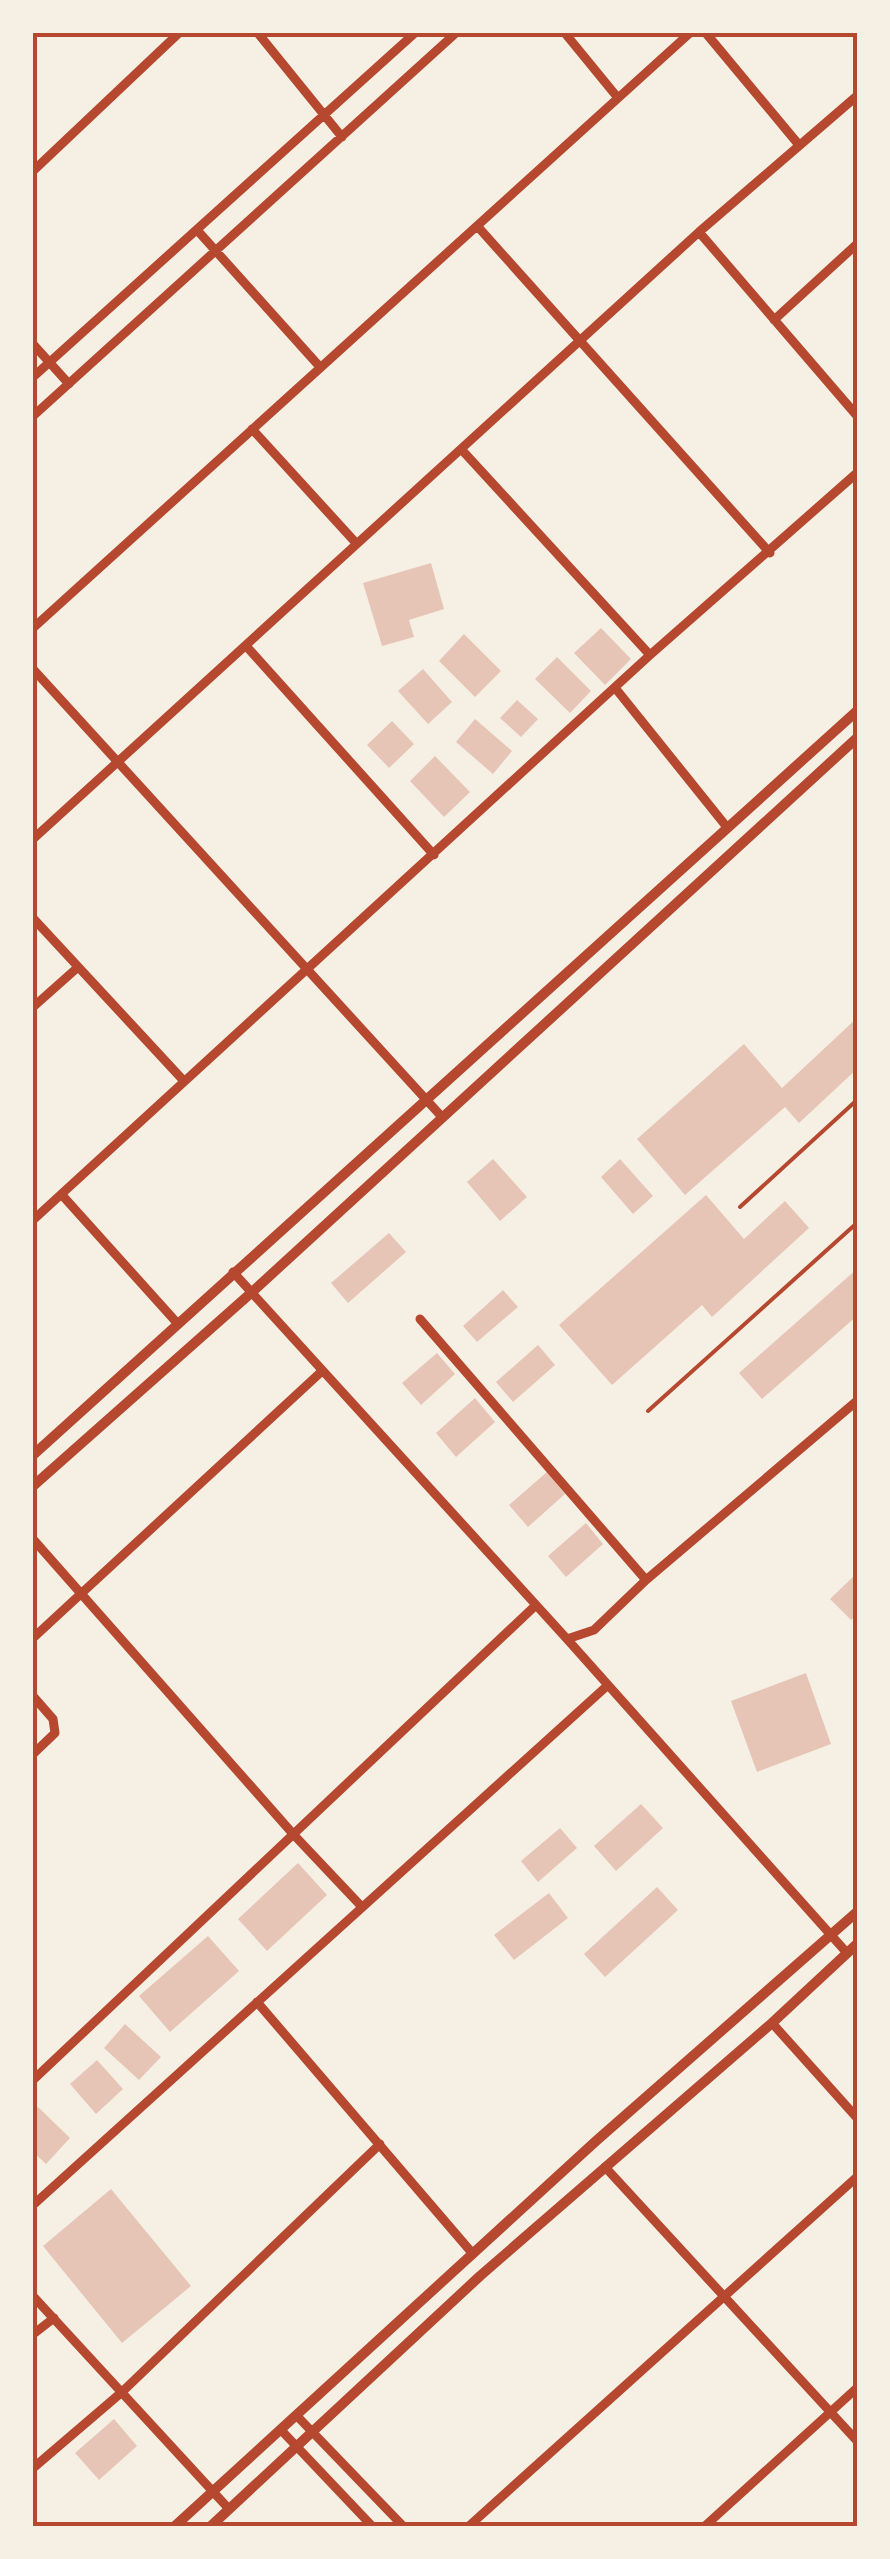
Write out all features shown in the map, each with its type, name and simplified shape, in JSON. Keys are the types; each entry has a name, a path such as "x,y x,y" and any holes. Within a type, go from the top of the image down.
{"street":[{"path":"32,172 180,32"},
{"path":"257,32 342,136"},
{"path":"32,378 416,32"},
{"path":"32,418 458,32"},
{"path":"564,32 618,98"},
{"path":"32,629 691,32"},
{"path":"705,32 798,145"},
{"path":"32,840 699,232 858,94"},
{"path":"479,228 770,553"},
{"path":"197,230 320,367"},
{"path":"699,232 858,417"},
{"path":"774,320 858,242"},
{"path":"32,344 69,384"},
{"path":"252,428 356,543"},
{"path":"461,449 650,656"},
{"path":"32,1221 650,656 858,472"},
{"path":"247,647 434,855"},
{"path":"32,668 442,1117"},
{"path":"616,690 726,826"},
{"path":"32,1456 858,710"},
{"path":"32,1486 251,1293 858,737"},
{"path":"32,918 183,1080"},
{"path":"32,1008 77,968"},
{"path":"62,1195 178,1324"},
{"path":"233,1272 846,1954"},
{"path":"420,1319 646,1580"},
{"path":"32,1638 321,1372"},
{"path":"567,1640 594,1630 646,1580 858,1400"},
{"path":"32,1538 362,1907"},
{"path":"32,2081 536,1605"},
{"path":"32,2206 608,1685"},
{"path":"32,1695 54,1719 54,1733 49,1742 32,1754"},
{"path":"175,2526 596,2141 858,1911"},
{"path":"210,2526 480,2276 772,2023 858,1943"},
{"path":"257,2002 474,2254"},
{"path":"772,2023 858,2118"},
{"path":"32,2469 122,2392 380,2144"},
{"path":"605,2167 858,2442"},
{"path":"469,2526 858,2176"},
{"path":"32,2295 229,2510"},
{"path":"32,2335 54,2318"},
{"path":"705,2526 858,2387"},
{"path":"297,2416 403,2526"},
{"path":"281,2430 372,2526"},
{"path":"32,2451 42,2461"}],"lane":[{"path":"740,1207 858,1099"},
{"path":"648,1410 858,1222"}],"building":[{"path":"431,563 444,609 409,620 414,637 382,646 363,583"},
{"path":"601,628 631,659 605,685 574,653"},
{"path":"464,634 501,671 475,697 439,661"},
{"path":"557,657 591,691 570,713 535,679"},
{"path":"423,669 452,702 428,724 398,691"},
{"path":"517,700 538,719 521,737 500,718"},
{"path":"475,719 512,751 493,774 456,742"},
{"path":"392,721 414,744 389,768 367,745"},
{"path":"435,756 470,792 444,817 410,781"},
{"path":"858,1017 858,1068 799,1123 785,1107 685,1195 637,1139 744,1044 782,1088"},
{"path":"493,1159 527,1197 500,1221 467,1182"},
{"path":"620,1159 653,1196 633,1214 601,1177"},
{"path":"706,1195 744,1239 785,1201 809,1228 712,1317 702,1305 612,1385 559,1325"},
{"path":"389,1233 406,1252 348,1303 331,1283"},
{"path":"858,1268 858,1315 762,1399 739,1373"},
{"path":"503,1290 518,1307 477,1342 463,1326"},
{"path":"538,1345 555,1365 513,1402 496,1382"},
{"path":"437,1353 455,1374 421,1405 402,1383"},
{"path":"475,1398 495,1422 456,1457 436,1433"},
{"path":"547,1472 565,1494 528,1527 509,1505"},
{"path":"586,1523 603,1544 566,1577 548,1556"},
{"path":"858,1572 858,1613 851,1620 830,1599"},
{"path":"806,1673 831,1744 757,1772 731,1701"},
{"path":"641,1804 663,1828 616,1871 594,1846"},
{"path":"560,1828 577,1848 538,1882 521,1861"},
{"path":"298,1863 327,1895 267,1951 238,1919"},
{"path":"657,1887 678,1910 605,1977 584,1954"},
{"path":"549,1893 568,1918 514,1960 494,1935"},
{"path":"208,1936 239,1971 170,2032 139,1996"},
{"path":"125,2024 161,2057 139,2080 104,2048"},
{"path":"97,2060 123,2089 96,2114 70,2084"},
{"path":"38,2107 70,2138 46,2164 32,2151 32,2113"},
{"path":"111,2189 191,2286 122,2343 43,2246"},
{"path":"114,2419 137,2446 99,2480 75,2453"}]}
